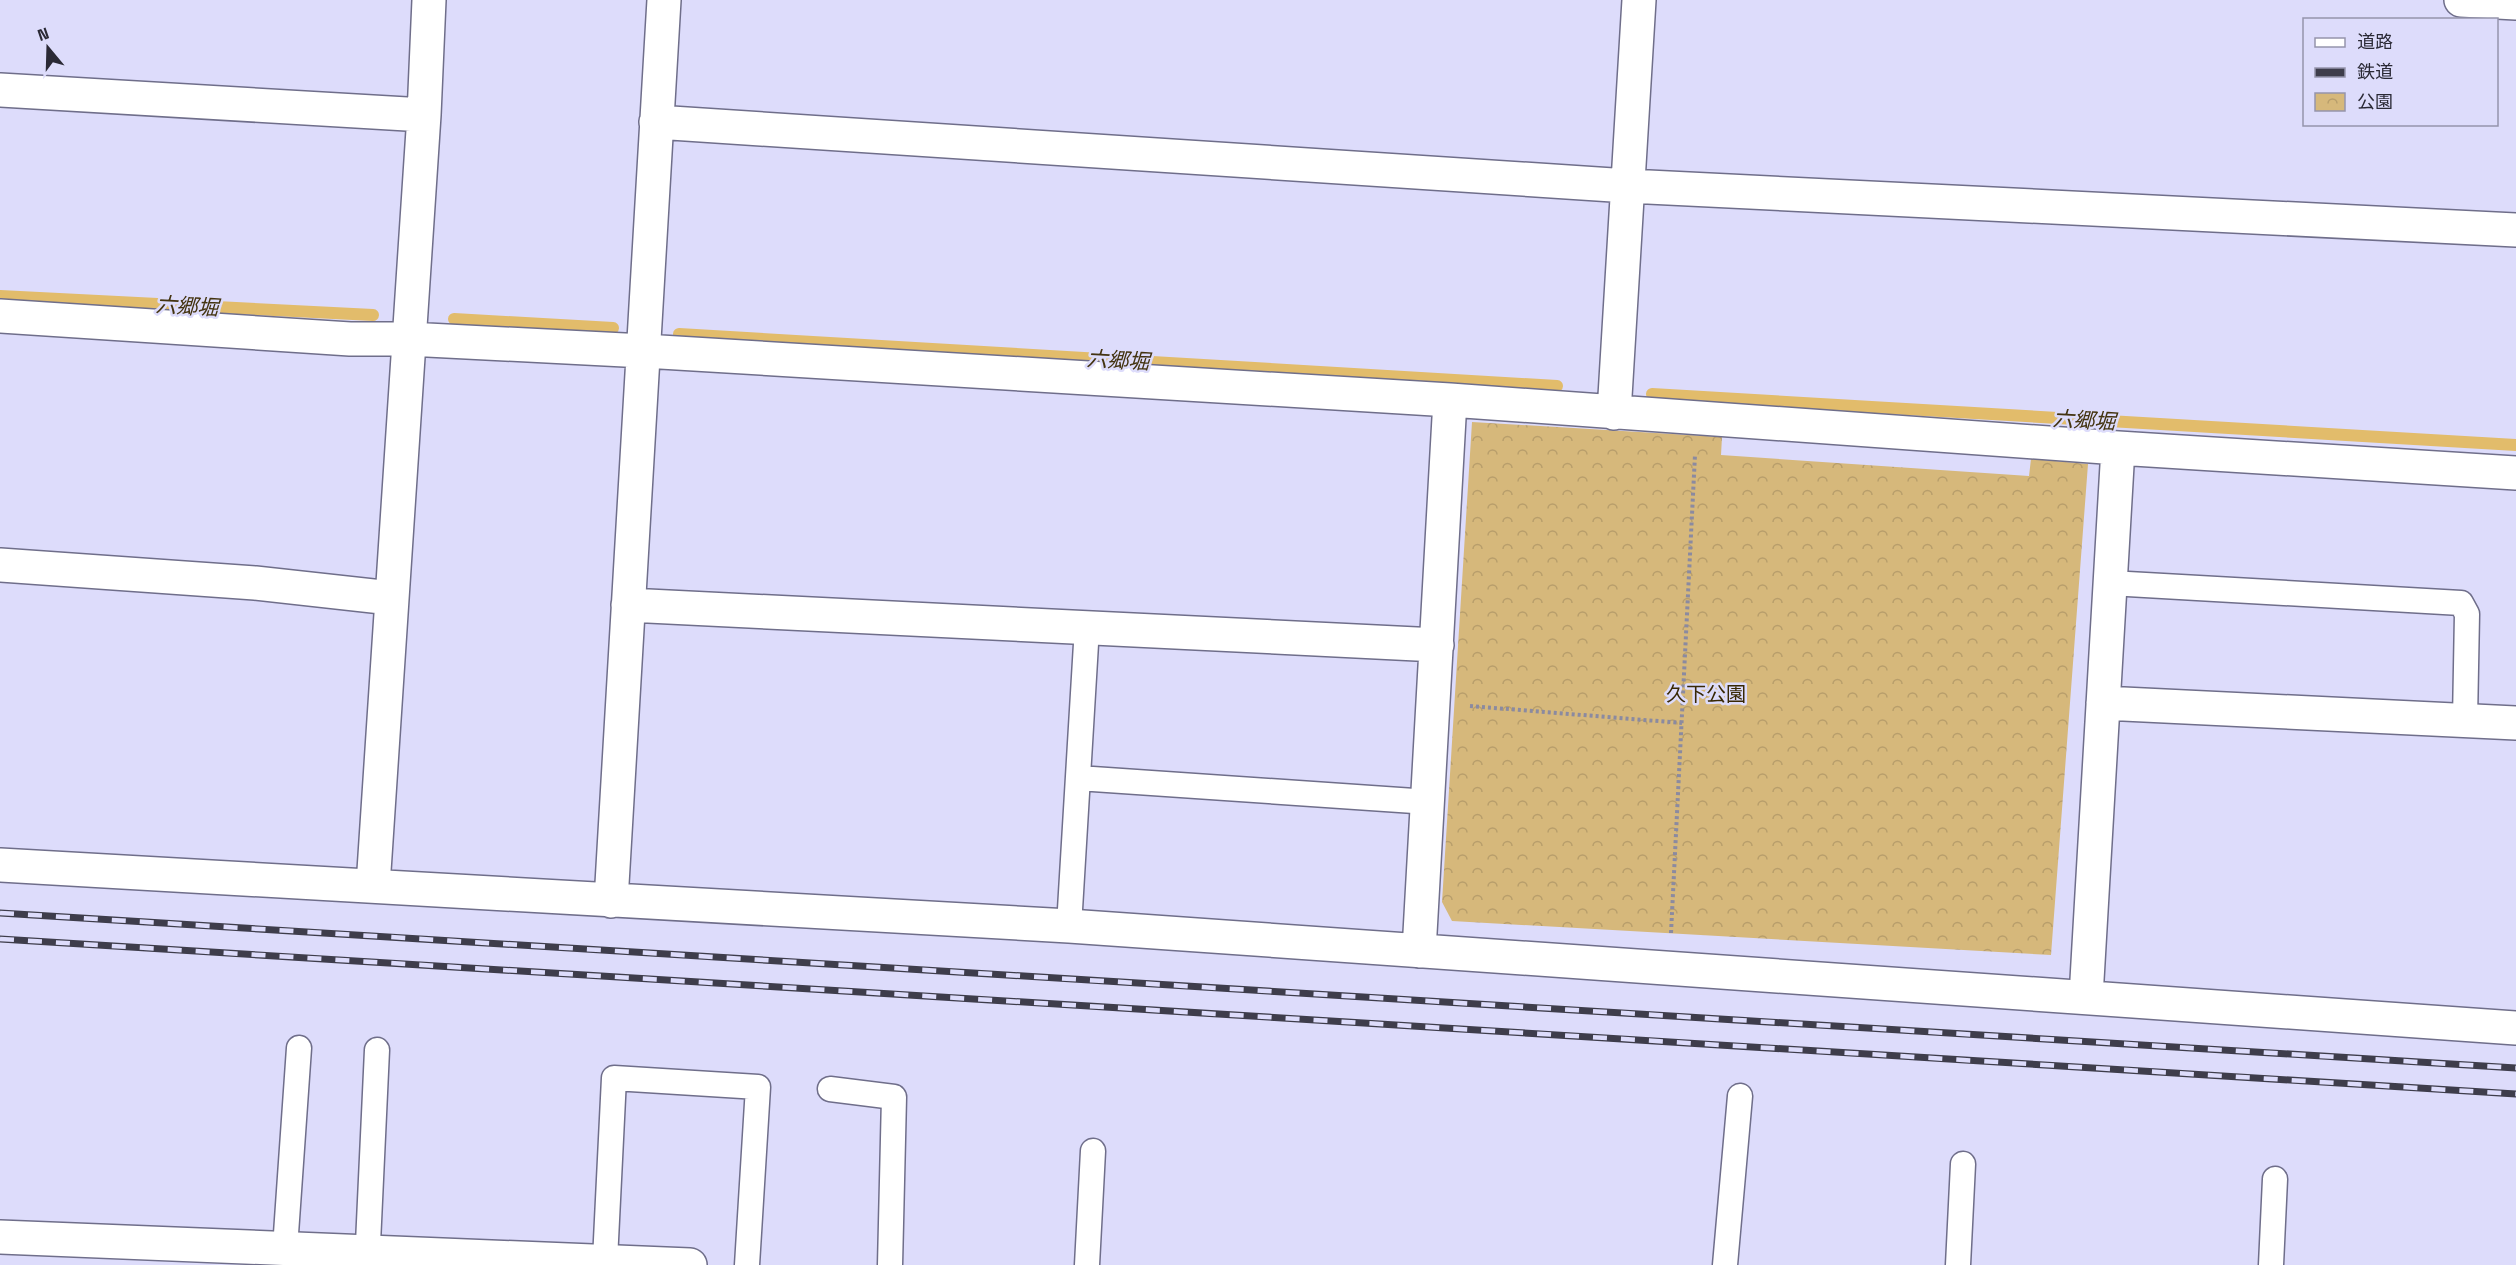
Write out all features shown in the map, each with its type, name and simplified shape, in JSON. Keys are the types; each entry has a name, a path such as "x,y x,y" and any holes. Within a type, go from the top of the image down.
{"street":[{"path":"373,886 424,115 429,0"},
{"path":"610,901 664,0"},
{"path":"1614,413 1639,0"},
{"path":"2462,0 2516,3"},
{"path":"0,90 424,115"},
{"path":"656,122 1628,186 2516,230"},
{"path":"0,316 350,339 408,339 644,351 1450,400 2118,448 2516,473"},
{"path":"1419,951 1450,400"},
{"path":"2086,997 2118,448"},
{"path":"0,565 255,583 391,598"},
{"path":"628,604 1437,645"},
{"path":"2103,703 2516,723"},
{"path":"0,865 1070,926 2516,1028"},
{"path":"0,1237 285,1248 367,1258 605,1260 690,1265"}],"lane":[{"path":"2110,583 2461,603 2467,614 2465,720"},
{"path":"1070,926 1087,627"},
{"path":"1078,778 1429,802"},
{"path":"285,1248 299,1048"},
{"path":"367,1258 377,1050"},
{"path":"605,1260 614,1078 758,1087 747,1265"},
{"path":"830,1089 894,1096 890,1265"},
{"path":"1725,1265 1740,1096"},
{"path":"1087,1265 1093,1151"},
{"path":"1958,1265 1963,1164"},
{"path":"2271,1265 2275,1179"}],"path":[{"path":"1673,943 1671,933 1695,448"},
{"path":"1485,708 1682,723"}],"green space":[{"name":"久下公園","path":"1472,422 1722,437 1721,455 2029,476 2031,459 2088,464 2051,955 1452,921 1442,902"}],"waterway":[{"name":"六郷堀","path":"0,296 373,315"},
{"name":"六郷堀","path":"454,319 613,328"},
{"name":"六郷堀","path":"679,334 1557,386"},
{"name":"六郷堀","path":"1652,394 2516,445"}],"railway":[{"path":"0,913 2516,1068"},
{"path":"0,939 2516,1094"}]}
